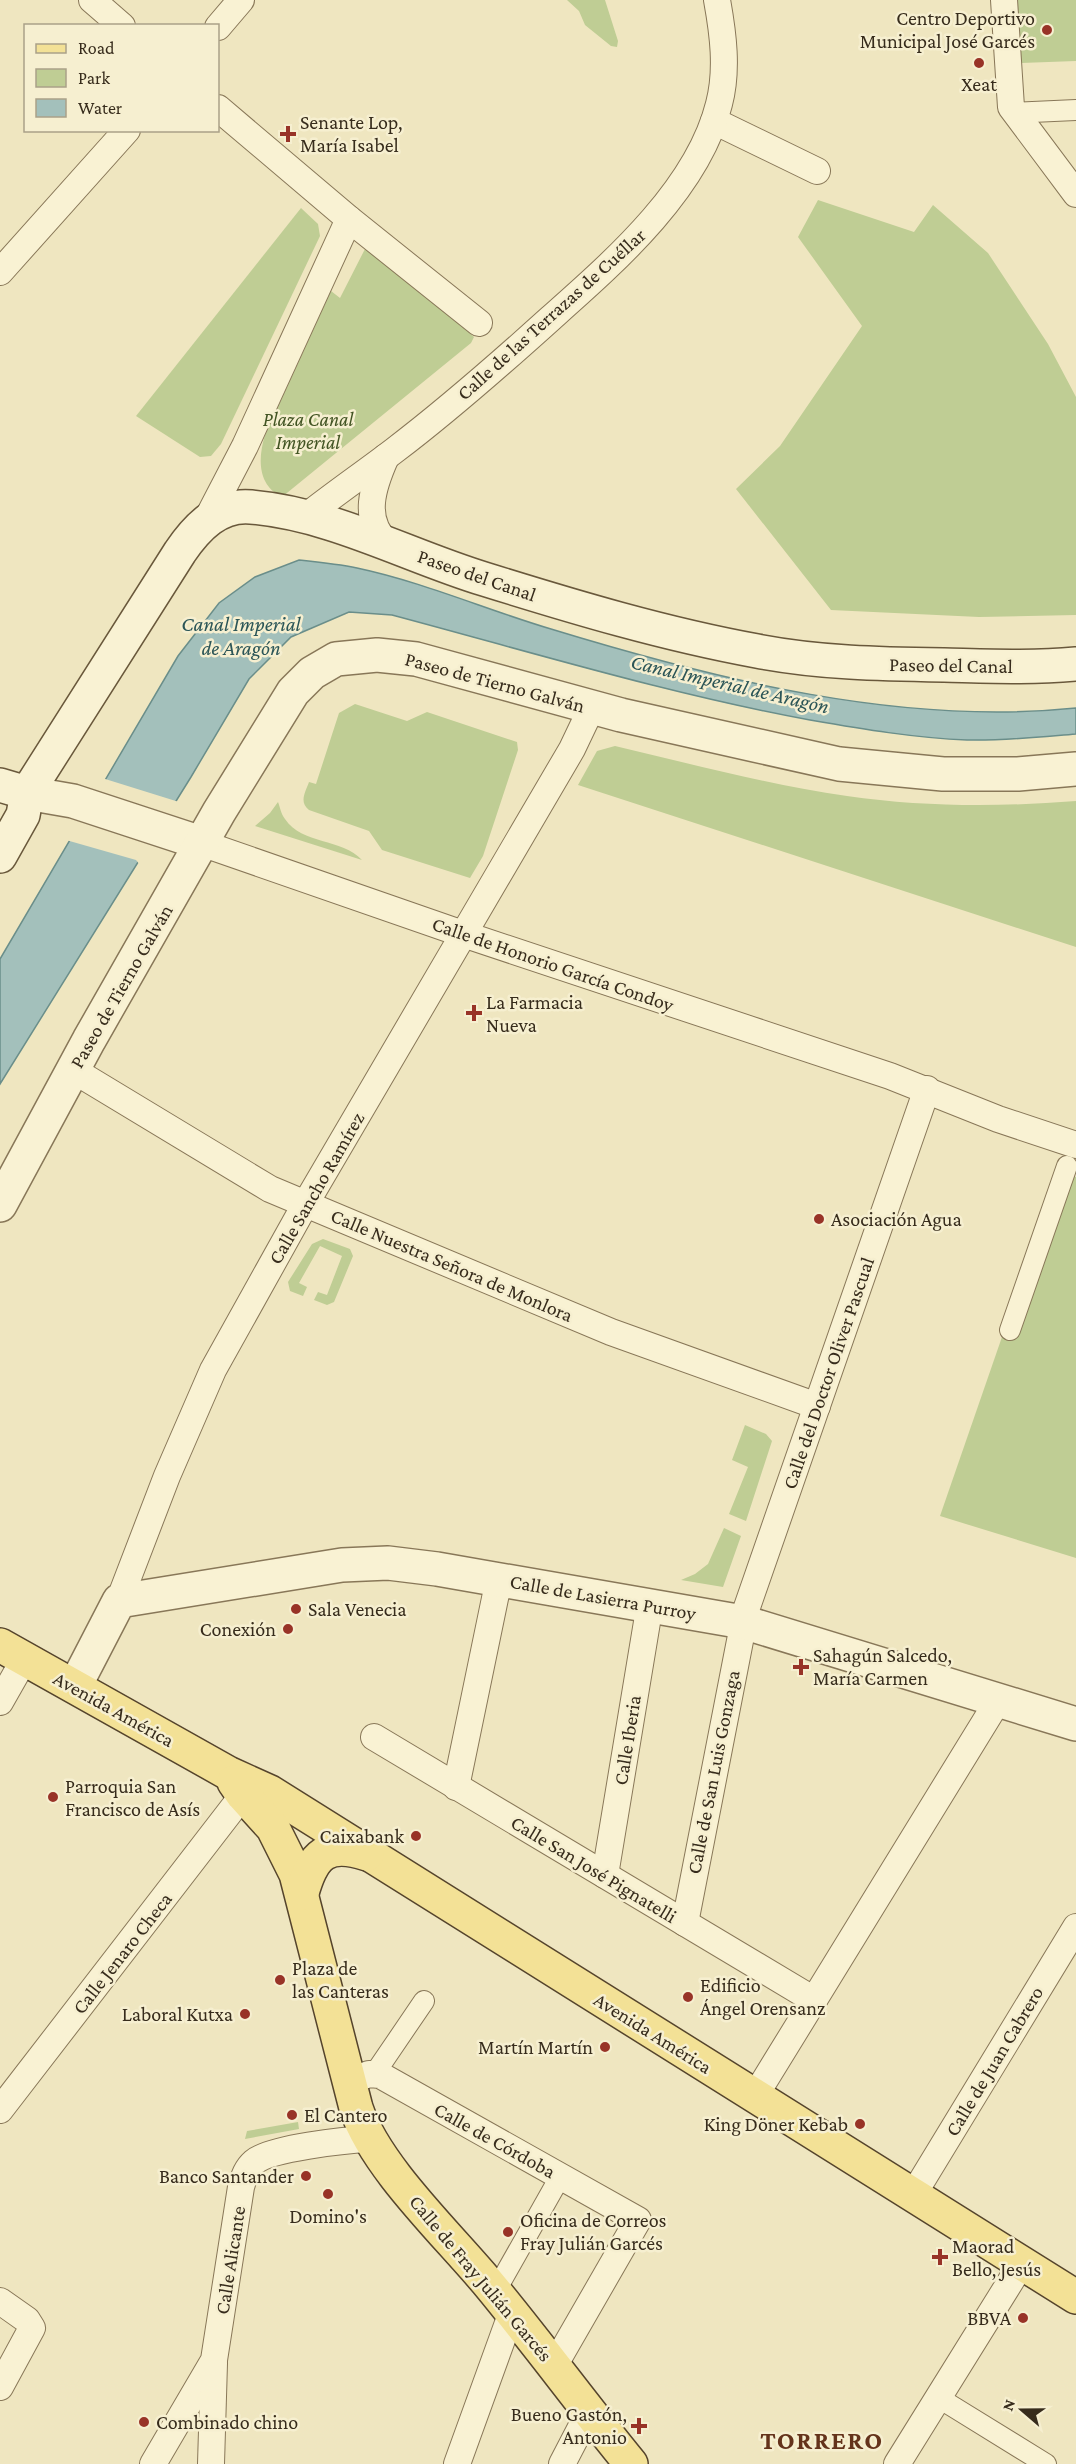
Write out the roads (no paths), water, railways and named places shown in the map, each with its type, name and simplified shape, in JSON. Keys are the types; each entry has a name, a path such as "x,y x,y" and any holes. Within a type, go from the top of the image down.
{"main road":[{"name":"Avenida América","path":"13,1652 75,1686 236,1784 270,1792 1075,2295"},
{"path":"236,1784 273,1828 289,1856 363,2077"},
{"path":"302,1893 309,1872 316,1861 327,1851 349,1848 369,1855"},
{"name":"Calle de Fray Julián Garcés","path":"363,2077 360,2118 369,2139 411,2194 504,2302 631,2464"}],"street":[{"path":"92,0 120,24"},
{"path":"219,26 241,0"},
{"name":"Calle de las Terrazas de Cuéllar","path":"304,518 386,457 510,355 603,272 672,197 699,152 720,103 723,44 717,0"},
{"path":"1004,0 1008,92 1013,113 1076,194"},
{"path":"219,109 349,219 479,323"},
{"path":"1013,113 1076,110"},
{"path":"714,121 817,171"},
{"path":"0,272 125,132"},
{"path":"206,521 245,446 349,219"},
{"path":"386,457 378,475 371,503 371,514 376,531 388,544"},
{"name":"Paseo del Canal","path":"0,812 189,539 206,521 220,513 241,507 272,510 304,518 388,544 479,578 597,614 757,651 813,660 889,664 1076,664"},
{"name":"Paseo de Tierno Galván","path":"0,1205 73,1070 187,838 293,692 312,673 336,659 377,655 416,659 592,707 839,764 943,774 1018,774 1076,769"},
{"name":"Calle Sancho Ramírez","path":"75,1686 119,1601 166,1476 204,1387 306,1203 572,749 592,707"},
{"name":"Paseo del Canal","path":"0,856 23,815 14,789"},
{"name":"Calle de Honorio García Condoy","path":"14,789 73,801 187,838 463,934 927,1089 998,1119 1072,1156"},
{"name":"Calle Nuestra Señora de Monlora","path":"73,1070 270,1189 610,1332 816,1406"},
{"name":"Calle del Doctor Oliver Pascual","path":"743,1622 927,1089"},
{"path":"1010,1330 1072,1156"},
{"name":"Calle de Lasierra Purroy","path":"119,1601 356,1563 408,1565 743,1622 1076,1724"},
{"path":"456,1787 499,1579"},
{"name":"Calle Iberia","path":"605,1875 650,1605"},
{"name":"Calle de San Luis Gonzaga","path":"685,1923 743,1622"},
{"path":"0,1702 13,1652"},
{"path":"755,2096 999,1699"},
{"name":"Calle San José Pignatelli","path":"374,1737 814,2000"},
{"name":"Calle Jenaro Checa","path":"0,2110 236,1784"},
{"name":"Calle de Juan Cabrero","path":"913,2195 1076,1927"},
{"path":"363,2077 424,2001"},
{"name":"Calle de Córdoba","path":"363,2077 560,2177 638,2220 554,2366"},
{"name":"Calle Alicante","path":"153,2464 214,2360 241,2187 249,2167 265,2155 346,2140 369,2139"},
{"path":"457,2464 504,2302 560,2177"},
{"path":"897,2464 1022,2263"},
{"path":"0,2301 27,2320 32,2328 0,2387"},
{"path":"211,2464 214,2360"},
{"path":"939,2398 1046,2464"},
{"path":"562,2464 589,2412"}],"water":[{"name":"Canal Imperial de Aragón","path":"299,560 343,565 382,574 614,648 744,681 810,694 877,704 944,710 1010,712 1076,708 1076,734 967,740 869,730 757,710 705,698 392,615 349,612 291,637 249,679 191,777 0,1084 0,959 178,656 219,603 255,577"}],"place":[{"name":"Centro Deportivo Municipal José Garcés","path":"1047,30"},
{"name":"Xeat","path":"979,63"},
{"name":"Senante Lop, María Isabel","path":"288,134"},
{"name":"La Farmacia Nueva","path":"474,1013"},
{"name":"Asociación Agua","path":"819,1219"},
{"name":"Sala Venecia","path":"296,1609"},
{"name":"Conexión","path":"288,1629"},
{"name":"Sahagún Salcedo, María Carmen","path":"801,1667"},
{"name":"Parroquia San Francisco de Asís","path":"53,1797"},
{"name":"Caixabank","path":"416,1836"},
{"name":"Plaza de las Canteras","path":"280,1980"},
{"name":"Edificio Ángel Orensanz","path":"688,1997"},
{"name":"Laboral Kutxa","path":"245,2014"},
{"name":"Martín Martín","path":"605,2047"},
{"name":"El Cantero","path":"292,2115"},
{"name":"King Döner Kebab","path":"860,2124"},
{"name":"Banco Santander","path":"306,2176"},
{"name":"Domino's","path":"328,2194"},
{"name":"Oficina de Correos Fray Julián Garcés","path":"508,2232"},
{"name":"Maorad Bello, Jesús","path":"940,2257"},
{"name":"BBVA","path":"1023,2318"},
{"name":"Combinado chino","path":"144,2422"},
{"name":"Bueno Gastón, Antonio","path":"639,2426"}],"district":[{"name":"TORRERO","path":"822,2440"}],"park label":[{"name":"Plaza Canal Imperial","path":"308,430"}]}
